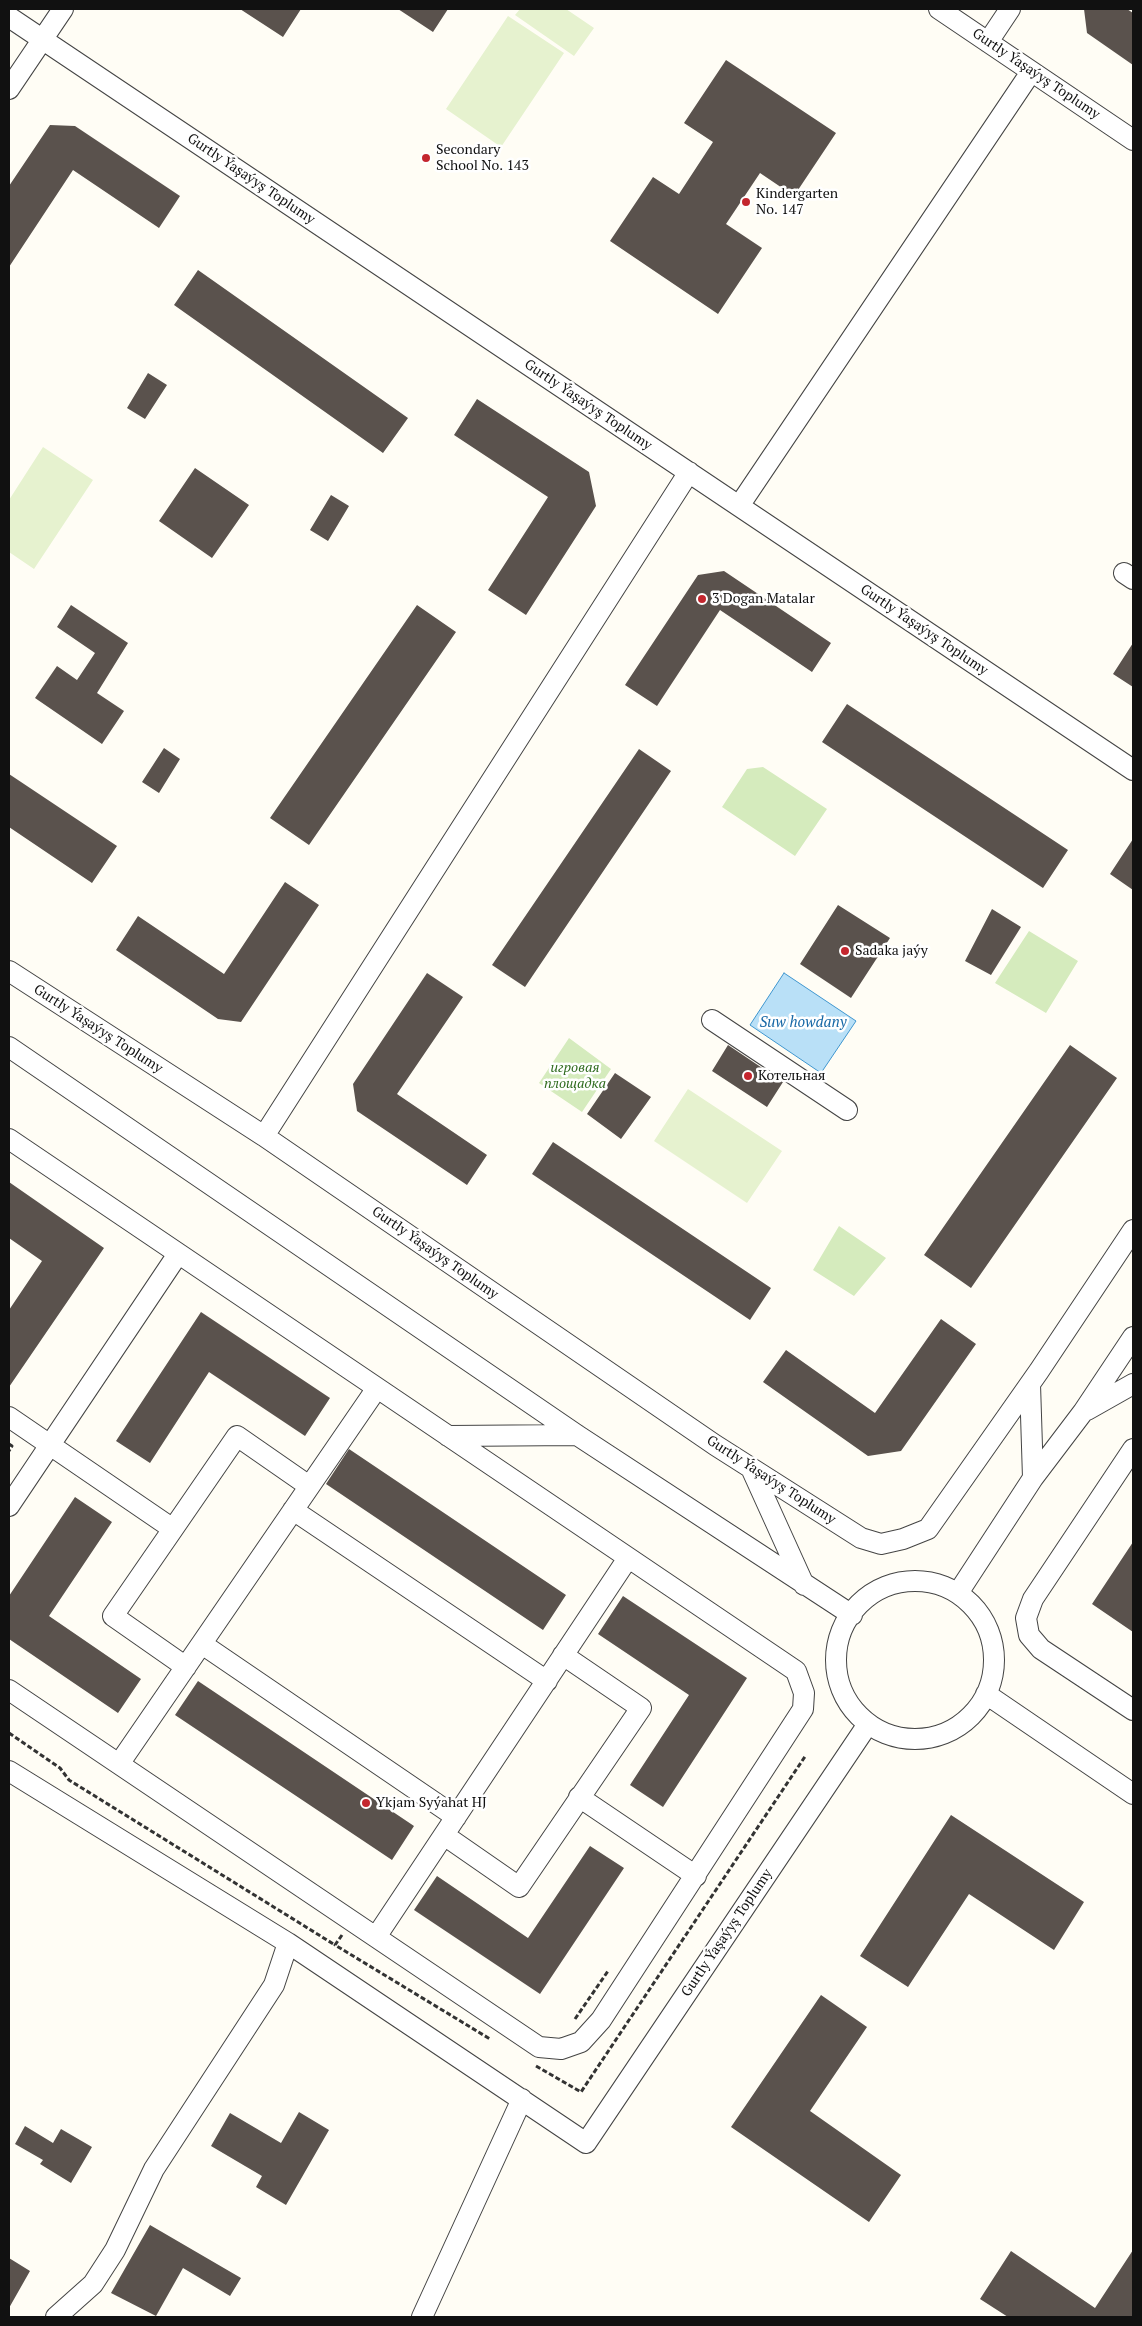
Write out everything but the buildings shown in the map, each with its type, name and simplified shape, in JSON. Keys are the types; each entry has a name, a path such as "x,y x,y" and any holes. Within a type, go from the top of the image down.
{"street":[{"path":"9,89 63,9"},
{"name":"Gurtly Ýaşaýyş Toplumy","path":"939,9 1133,140"},
{"path":"988,42 1010,9"},
{"name":"Gurtly Ýaşaýyş Toplumy","path":"9,17 1133,770"},
{"path":"739,506 1031,72"},
{"path":"264,1136 690,472"},
{"name":"Gurtly Ýaşaýyş Toplumy","path":"9,971 264,1136 751,1468 860,1538 881,1544 904,1539 928,1529 1030,1384"},
{"path":"712,1020 847,1110"},
{"path":"9,1047 577,1436 852,1615"},
{"path":"9,1139 796,1671 804,1693 803,1709 601,2020 581,2042 561,2049 539,2047 9,1690"},
{"path":"1033,1478 1030,1384 1133,1230"},
{"path":"9,1506 178,1254"},
{"path":"958,1593 1033,1478 1083,1412 1133,1337"},
{"path":"1083,1412 1133,1384"},
{"path":"119,1764 377,1388"},
{"path":"9,1418 173,1529"},
{"path":"186,1666 113,1616 237,1436 309,1486"},
{"path":"448,1436 577,1436"},
{"path":"1133,1449 1033,1599 1026,1618 1029,1635 1041,1649 1133,1710"},
{"path":"751,1468 804,1585"},
{"path":"293,1510 546,1681"},
{"path":"376,1937 628,1558"},
{"path":"902,1581 932,1582 958,1593 979,1613 991,1639 994,1667 986,1694 968,1719 941,1735 926,1738 896,1737 868,1724 847,1701 836,1671 838,1639 844,1624 863,1599 875,1591 902,1581"},
{"path":"202,1644 456,1817"},
{"path":"444,1835 519,1887 640,1708 563,1655"},
{"path":"986,1694 1133,1794"},
{"name":"Gurtly Ýaşaýyş Toplumy","path":"522,2099 586,2143 868,1724"},
{"path":"9,1771 288,1943 522,2099 422,2317"},
{"path":"579,1797 696,1876"},
{"path":"56,2317 93,2284 115,2250 154,2169 274,1985 288,1943"}],"path":[{"path":"9,1444 12,1446 9,1450"},
{"path":"9,1733 60,1768 69,1780 495,2042"},
{"path":"529,2062 581,2092 806,1755"},
{"path":"335,1945 344,1933"},
{"path":"571,2024 610,1968"}],"green space":[{"path":"520,9 566,9 594,28 574,56 515,15"},
{"path":"508,16 564,53 501,147 446,109"},
{"path":"43,447 93,480 34,569 9,552 9,500"},
{"path":"763,767 827,809 795,856 722,807 747,769"},
{"path":"1029,931 1078,961 1046,1013 995,983"},
{"name":"игровая площадка","path":"569,1038 611,1069 582,1112 539,1083"},
{"path":"688,1089 782,1151 747,1203 654,1141"},
{"path":"839,1226 886,1258 854,1296 813,1270"}],"water":[{"name":"Suw howdany","path":"784,973 856,1021 821,1073 750,1025"}],"place":[{"name":"Secondary School No. 143","path":"426,158"},
{"name":"Kindergarten No. 147","path":"746,202"},
{"name":"3 Dogan Matalar","path":"702,599"},
{"name":"Sadaka jaýy","path":"845,951"},
{"name":"Котельная","path":"748,1076"},
{"name":"Ykjam Syýahat HJ","path":"366,1803"}]}
